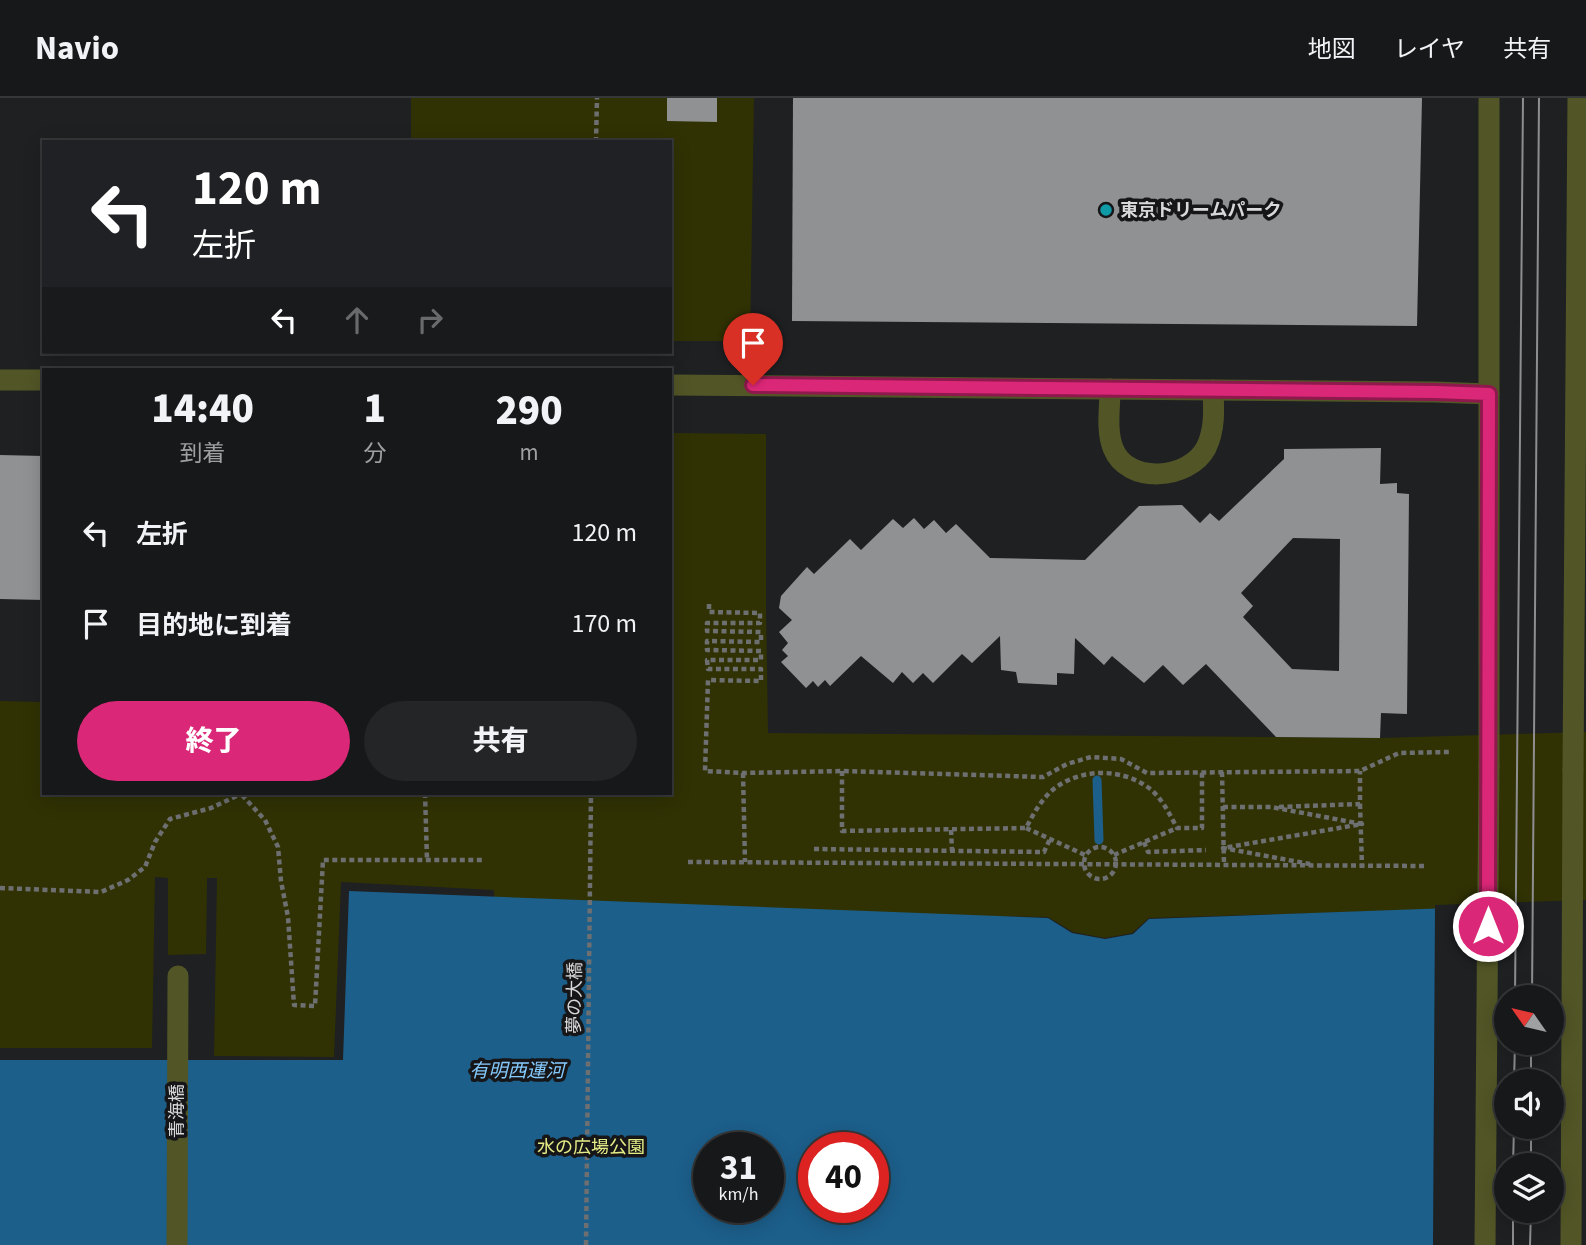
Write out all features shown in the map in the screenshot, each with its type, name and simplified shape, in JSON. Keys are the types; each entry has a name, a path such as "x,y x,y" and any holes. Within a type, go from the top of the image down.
{"street":[{"path":"1485,1245 1489,767 1489,98"},
{"path":"1571,1245 1578,98"},
{"path":"0,380 42,380"},
{"path":"672,384 1489,394"},
{"path":"1110,389 1110,439 1114,451 1123,463 1138,471 1156,475 1172,473 1198,459 1206,447 1214,424 1213,390"},
{"name":"青海橋","path":"177,1245 178,976"}],"path":[{"path":"596,140 597,98"},
{"path":"709,604 709,612 760,613 760,623 707,622 707,631 761,632 761,642 707,641 707,650 761,651 761,660 707,660 708,669 761,669 761,681 708,680 705,771 842,771 1043,777 1067,764 1091,757 1121,759 1147,773 1360,771 1399,753 1450,751"},
{"path":"842,771 842,831 1027,828 1085,855"},
{"path":"1360,771 1362,866"},
{"path":"1027,828 1038,806 1055,788 1077,776 1102,772 1127,776 1149,788 1166,806 1177,828"},
{"path":"1114,855 1177,828 1202,828 1202,772"},
{"path":"1222,772 1224,865"},
{"path":"743,773 745,862"},
{"path":"0,888 101,892 128,880 145,867 155,842 170,819 211,808 241,795"},
{"path":"244,795 265,820 278,846 288,917 294,1005 315,1006 323,860 485,860"},
{"path":"425,795 427,860"},
{"name":"夢の大橋","path":"586,1245 591,795"},
{"path":"1223,807 1360,804"},
{"path":"1271,807 1362,824"},
{"path":"1223,848 1362,824"},
{"path":"951,830 952,851"},
{"path":"814,849 1044,852 1050,839"},
{"path":"1144,842 1148,852 1206,850"},
{"path":"1102,846 1114,855 1114,871 1100,880 1089,876 1083,864 1085,855 1092,848 1102,846"},
{"path":"1223,848 1323,866"},
{"path":"688,862 1426,866"}],"green space":[{"path":"411,98 754,98 750,341 672,341 672,140 411,140"},
{"name":"水の広場公園","path":"672,433 766,434 768,733 1380,738 1586,732 1586,905 1149,918 1132,933 1105,938 1073,932 1048,917 681,912 707,1132 693,1132 693,1213 501,1104 494,890 341,882 334,1057 214,1056 217,878 207,878 206,954 168,955 168,878 155,877 152,1048 0,1048 0,701 42,702 42,795 672,795"}],"water":[{"name":"有明西運河","path":"349,891 1048,918 1072,933 1105,939 1133,934 1149,919 1586,903 1586,1245 0,1245 0,1060 343,1060"}],"pier":[{"path":"1586,900 1586,1245 1433,1245 1435,905"}],"building":[{"path":"667,98 717,98 717,122 667,121"},
{"name":"東京ドリームパーク","path":"793,98 1422,98 1417,326 792,321"},
{"path":"1381,448 1380,484 1397,483 1397,493 1409,494 1407,714 1381,713 1380,738 1276,737 1206,664 1183,685 1163,665 1144,683 1112,656 1104,665 1075,638 1074,674 1057,673 1057,685 1018,683 1016,672 1001,670 1000,636 972,663 962,654 933,683 923,673 913,683 902,672 893,683 861,656 830,686 825,680 818,687 813,681 806,688 781,662 788,656 782,650 788,643 779,632 792,620 779,608 781,596 807,567 814,574 850,539 861,550 893,519 903,528 914,518 924,529 934,520 946,533 956,524 990,558 1085,560 1139,506 1182,505 1200,523 1210,513 1219,521 1284,459 1284,449","holes":["1293,538 1340,539 1339,671 1292,669 1243,617 1253,606 1241,593"]},
{"path":"0,455 42,456 42,600 0,599"}],"waterway":[{"path":"1097,780 1099,840"}],"tram line":[{"path":"1515,985 1523,98"},
{"path":"1532,985 1539,98"},
{"path":"1514,1069 1515,1055"},
{"path":"1531,1055 1531,1069"},
{"path":"1513,1153 1514,1139"},
{"path":"1531,1139 1531,1153"},
{"path":"1513,1223 1513,1245"},
{"path":"1530,1245 1531,1223"}],"place":[{"name":"東京ドリームパーク","path":"1106,210"}],"route":[{"path":"753,385 1489,394 1488,926"}]}
